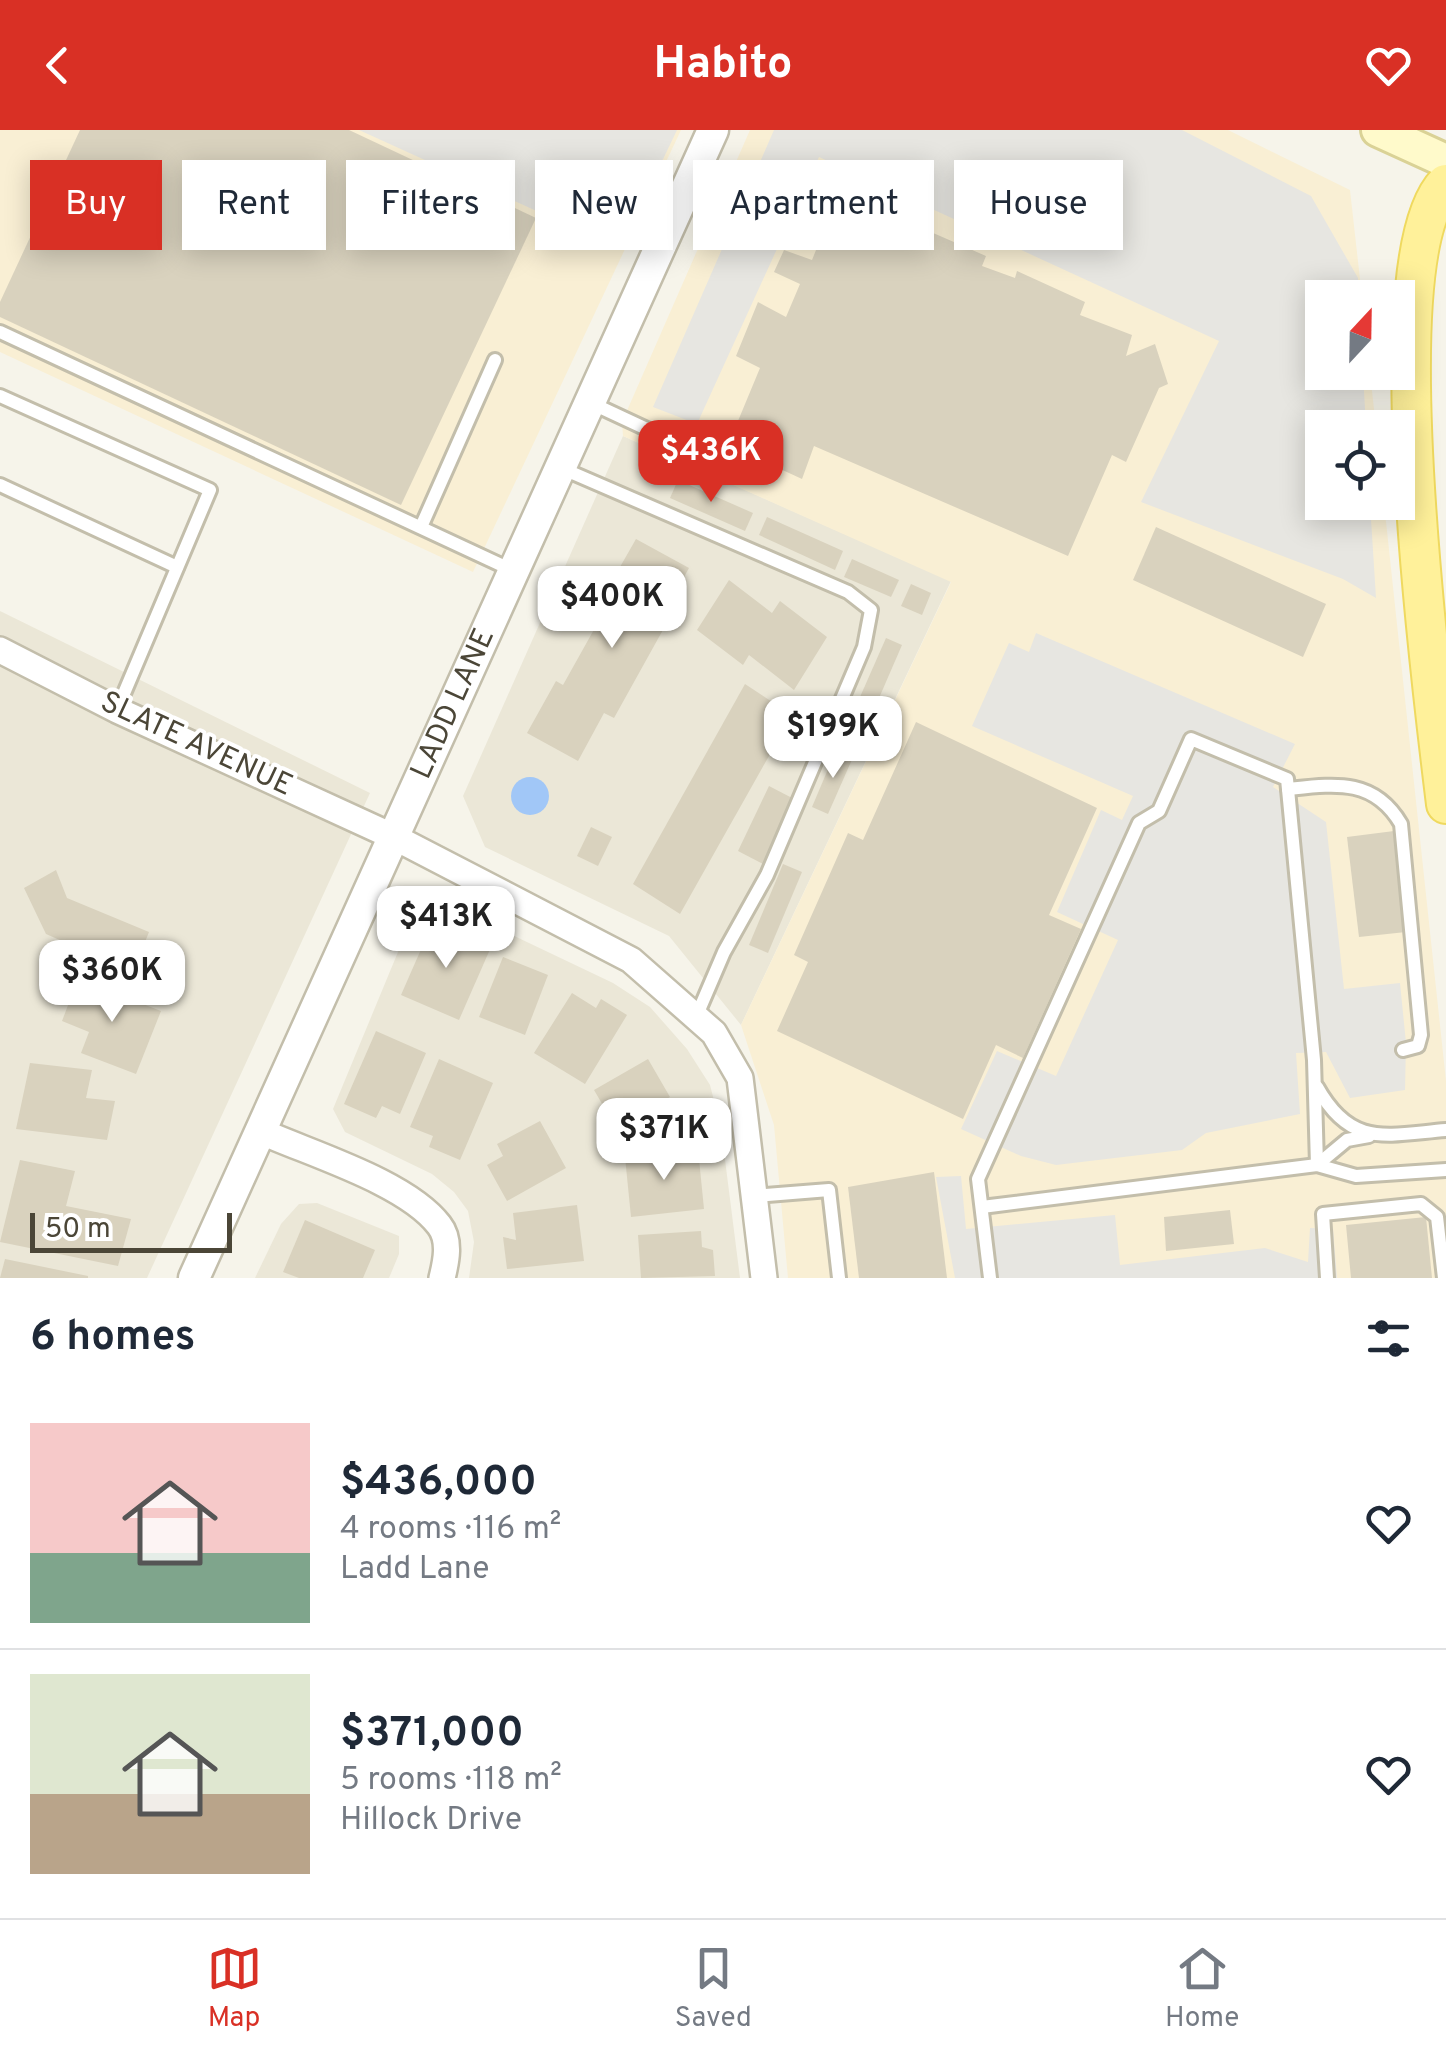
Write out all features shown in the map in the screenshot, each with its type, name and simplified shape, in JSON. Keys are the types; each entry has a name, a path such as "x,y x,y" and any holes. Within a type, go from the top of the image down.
{"main road":[{"path":"1378,130 1446,162"},
{"path":"1446,184 1438,192 1418,252 1413,316 1413,456 1421,588 1446,804"}],"street":[{"name":"LADD LANE","path":"194,1278 713,130"},
{"name":"SLATE AVENUE","path":"0,650 117,710 394,837 631,960 714,1034 740,1078 764,1278"},
{"path":"260,1131 407,1196 442,1228 448,1256 442,1278"}],"lane":[{"path":"0,332 514,571"},
{"path":"421,527 496,360"},
{"path":"0,396 210,490 117,710"},
{"path":"590,402 666,438"},
{"path":"561,468 848,592 871,610 864,647 767,875 724,952 696,1015"},
{"path":"0,484 177,567"},
{"path":"990,1278 978,1179 1139,823 1158,811 1191,739 1287,779 1316,1085 1317,1165"},
{"path":"1288,789 1337,784 1367,788 1391,808 1400,824 1421,1035 1418,1046 1403,1050"},
{"path":"1316,1085 1344,1123 1369,1136"},
{"path":"1317,1165 1348,1140 1446,1130"},
{"path":"982,1206 1317,1165 1356,1176 1446,1170"},
{"path":"754,1196 830,1190 839,1278"},
{"path":"1327,1278 1323,1214 1421,1204 1437,1217 1444,1278"}],"shaded area":[{"path":"0,130 681,130 667,160 535,160 535,250 625,250 473,572 0,352"},
{"path":"359,130 677,130 663,160 535,160 535,210 515,201 515,160 425,160"},
{"path":"750,130 1228,130 1350,190 1360,280 1305,280 1305,390 1372,390 1374,410 1305,410 1305,520 1386,520 1446,1081 1446,1278 788,1278 774,1125 741,1025 951,582 623,436 622,422 697,250 934,250 934,160 737,160"},
{"path":"774,130 1182,130 1311,196 1358,280 1305,280 1305,390 1364,390 1365,410 1305,410 1305,520 1371,520 1376,598 1343,579 1141,502 1219,341 1021,250 1123,250 1123,160 954,160 954,219 934,210 934,160 761,160"},
{"path":"722,250 777,250 697,424 653,407"},
{"path":"623,436 951,581 741,1025 669,936 485,847 463,796"},
{"path":"0,611 370,793 147,1278 0,1278"},
{"path":"1036,633 1295,744 1273,787 1326,822 1344,989 1400,983 1406,1043 1405,1090 1350,1098 1326,1052 1296,1053 1300,1114 1206,1133 1182,1150 1056,1165 1021,1156 961,1129 997,1051 1056,1076 1118,940 1057,912 1101,810 1122,820 1133,796 972,726 1009,643 1029,652"},
{"path":"439,900 613,983 650,1007 687,1049 710,1085 721,1128 740,1278 469,1278 474,1242 468,1211 454,1192 432,1174 345,1132 333,1109 410,923"},
{"path":"961,1176 966,1229 1115,1215 1120,1265 1265,1248 1308,1262 1310,1228 1333,1229 1337,1278 955,1278 936,1177"},
{"path":"317,1203 399,1236 399,1254 389,1278 255,1278 281,1224 299,1204"}],"water":[{"path":"530,777 543,783 549,796 543,809 530,815 517,809 511,796 517,783"}],"building":[{"path":"80,130 349,130 413,160 346,160 346,250 515,250 515,208 535,218 401,505 0,317 0,302 30,238 30,250 162,250 162,160 66,160"},
{"path":"934,233 954,242 954,250 972,250 986,256 982,266 1015,278 1017,271 1085,302 1080,315 1132,335 1126,356 1155,344 1168,384 1159,388 1126,462 1112,455 1068,556 814,446 802,479 728,445 760,368 736,356 758,302 786,317 800,284 774,272 784,250 812,260 816,250 934,250"},
{"path":"678,480 753,513 745,531 670,498"},
{"path":"767,517 843,551 835,570 759,535"},
{"path":"1156,527 1326,604 1303,657 1133,580"},
{"path":"636,539 689,568 663,615 669,619 614,718 604,713 578,761 527,733 556,681 563,685 615,592 608,588"},
{"path":"852,559 899,580 891,597 844,577"},
{"path":"729,580 772,613 780,601 827,637 794,690 749,655 743,665 697,630"},
{"path":"911,584 931,593 922,615 901,606"},
{"path":"886,638 902,645 876,705 860,697"},
{"path":"745,684 792,715 680,914 633,884"},
{"path":"916,722 1097,808 1049,915 1081,929 1023,1058 996,1045 963,1119 777,1031 808,962 794,955 848,833 863,840"},
{"path":"837,748 854,755 828,814 812,807"},
{"path":"769,786 794,799 763,864 738,851"},
{"path":"591,827 612,837 598,866 577,856"},
{"path":"1394,831 1406,932 1359,937 1347,837"},
{"path":"783,864 802,872 768,953 749,945"},
{"path":"56,870 67,898 149,932 133,972 46,934 24,888"},
{"path":"433,922 491,947 459,1020 401,995"},
{"path":"503,957 548,975 525,1035 479,1017"},
{"path":"78,979 161,1011 136,1074 81,1053 89,1032 62,1021"},
{"path":"572,993 596,1008 601,999 627,1015 585,1084 534,1053"},
{"path":"376,1031 426,1053 400,1114 382,1106 376,1118 344,1104"},
{"path":"439,1059 493,1083 460,1160 429,1147 433,1136 410,1127"},
{"path":"648,1059 670,1097 652,1107 661,1122 625,1143 594,1090"},
{"path":"30,1063 92,1070 86,1098 115,1101 107,1140 16,1129"},
{"path":"540,1121 566,1168 507,1201 487,1165 503,1156 497,1144"},
{"path":"698,1149 704,1209 631,1217 625,1157"},
{"path":"20,1160 75,1171 66,1206 131,1219 118,1266 0,1242"},
{"path":"934,1172 947,1278 859,1278 848,1187"},
{"path":"577,1205 584,1261 507,1269 503,1237 516,1240 513,1213"},
{"path":"1230,1210 1234,1244 1166,1251 1164,1217"},
{"path":"1426,1217 1432,1278 1351,1278 1346,1225"},
{"path":"305,1220 375,1250 363,1278 299,1278 283,1272"},
{"path":"701,1231 702,1247 713,1250 715,1276 641,1278 638,1235"},
{"path":"5,1259 88,1276 88,1278 0,1278"}]}
